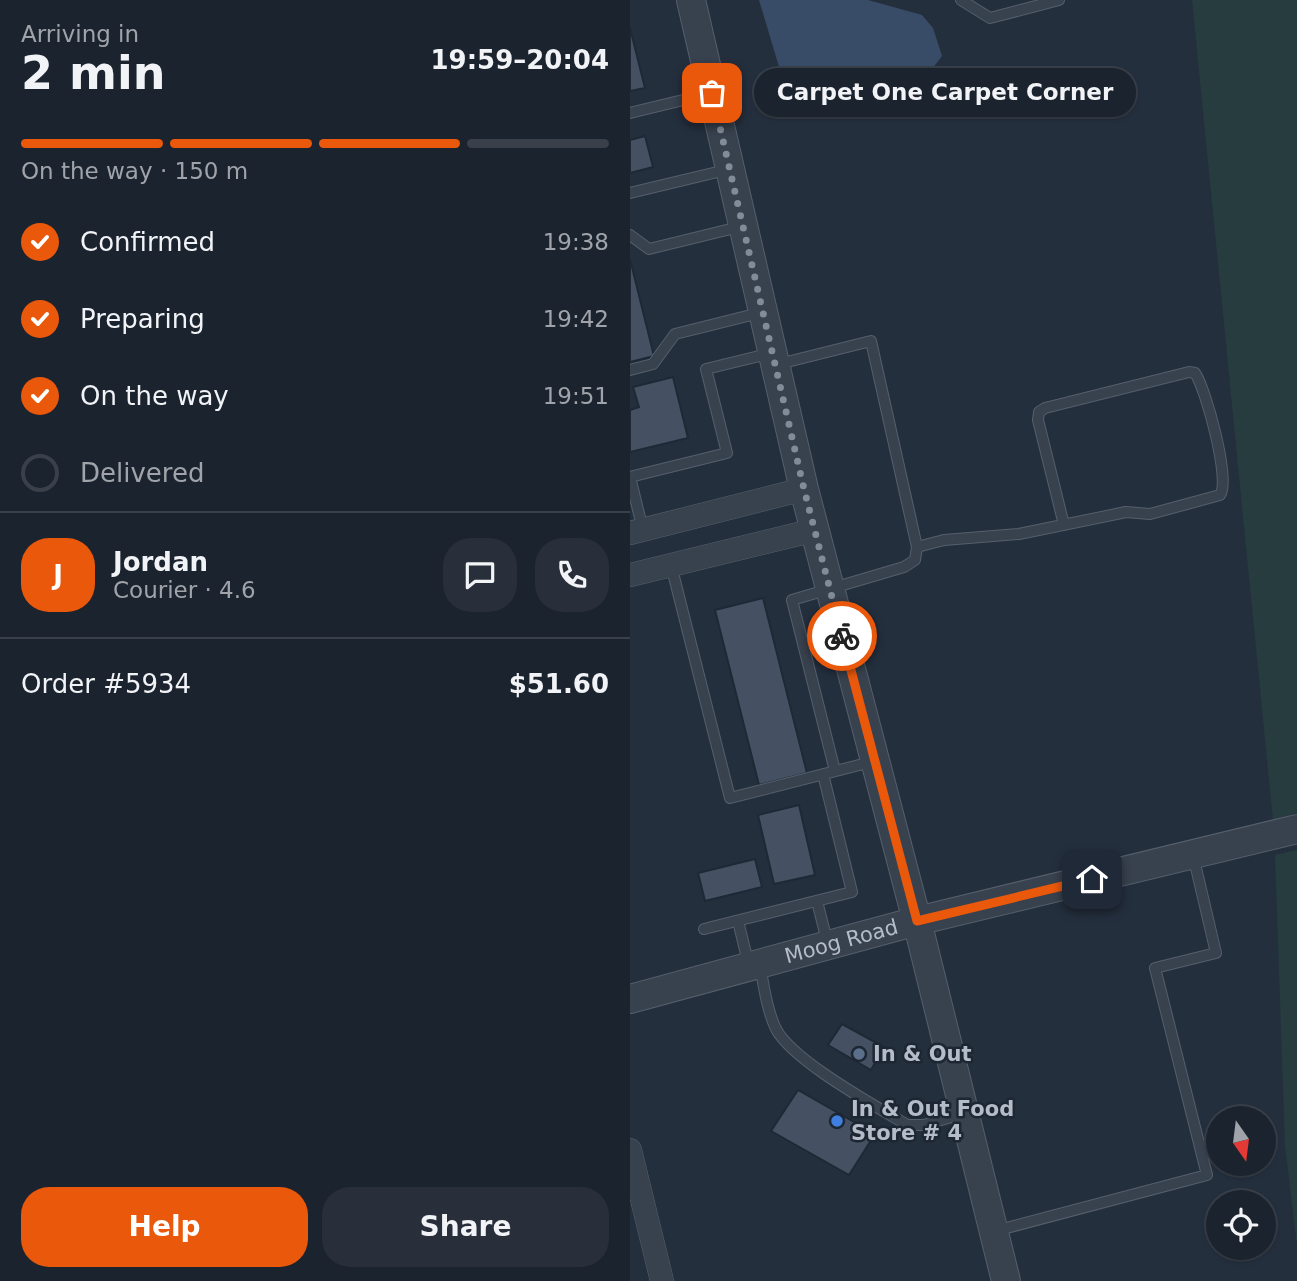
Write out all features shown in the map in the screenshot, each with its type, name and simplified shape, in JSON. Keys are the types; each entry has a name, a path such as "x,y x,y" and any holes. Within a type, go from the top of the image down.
{"street":[{"path":"691,0 804,489 917,921 1006,1281"},
{"path":"637,531 804,489"},
{"path":"630,575 815,530"},
{"name":"Moog Road","path":"630,999 917,921 1297,829"},
{"path":"630,1150 638,1215 662,1281"}],"lane":[{"path":"961,0 990,18 1059,0"},
{"path":"630,113 712,93"},
{"path":"630,193 730,169"},
{"path":"630,235 649,249 743,226"},
{"path":"630,370 653,364 675,334 763,312"},
{"path":"637,531 630,477 727,453 706,369 872,341 918,547 917,554 910,564 792,600 852,892 704,929"},
{"path":"918,547 944,540 1019,534 1126,512 1150,514 1222,494 1224,485 1216,433 1195,373 1189,372 1039,412 1038,420 1063,524"},
{"path":"671,565 730,798 875,761"},
{"path":"994,1231 1207,1175 1155,968 1216,953 1193,855"},
{"path":"817,901 828,945"},
{"path":"738,921 777,1030 799,1056 906,1125 924,1125 964,1113"}],"green space":[{"path":"1192,0 1297,0 1297,813 1273,820"},
{"path":"1297,850 1297,1245 1285,1146 1275,855"}],"water":[{"path":"759,0 868,0 922,15 933,28 942,56 918,87 889,70 873,67 846,80 810,103 789,100"}],"building":[{"path":"630,28 645,88 630,91"},
{"path":"645,136 653,167 630,173 630,140"},
{"path":"630,259 654,356 630,362"},
{"path":"673,377 688,438 630,452 630,410 639,407 633,387"},
{"path":"763,598 807,773 759,785 715,610"},
{"path":"799,805 815,875 774,884 758,815"},
{"path":"755,859 762,887 705,901 698,873"},
{"path":"842,1024 884,1047 871,1070 828,1045"},
{"path":"798,1090 875,1134 849,1175 771,1131"}],"way so far":[{"path":"712,93 804,489 842,636"}],"place":[{"name":"Carpet One Carpet Corner","path":"712,93"},
{"name":"In & Out","path":"859,1054"},
{"name":"In & Out Food Store # 4","path":"837,1121"}],"route":[{"path":"842,636 917,921 1092,879"}]}
